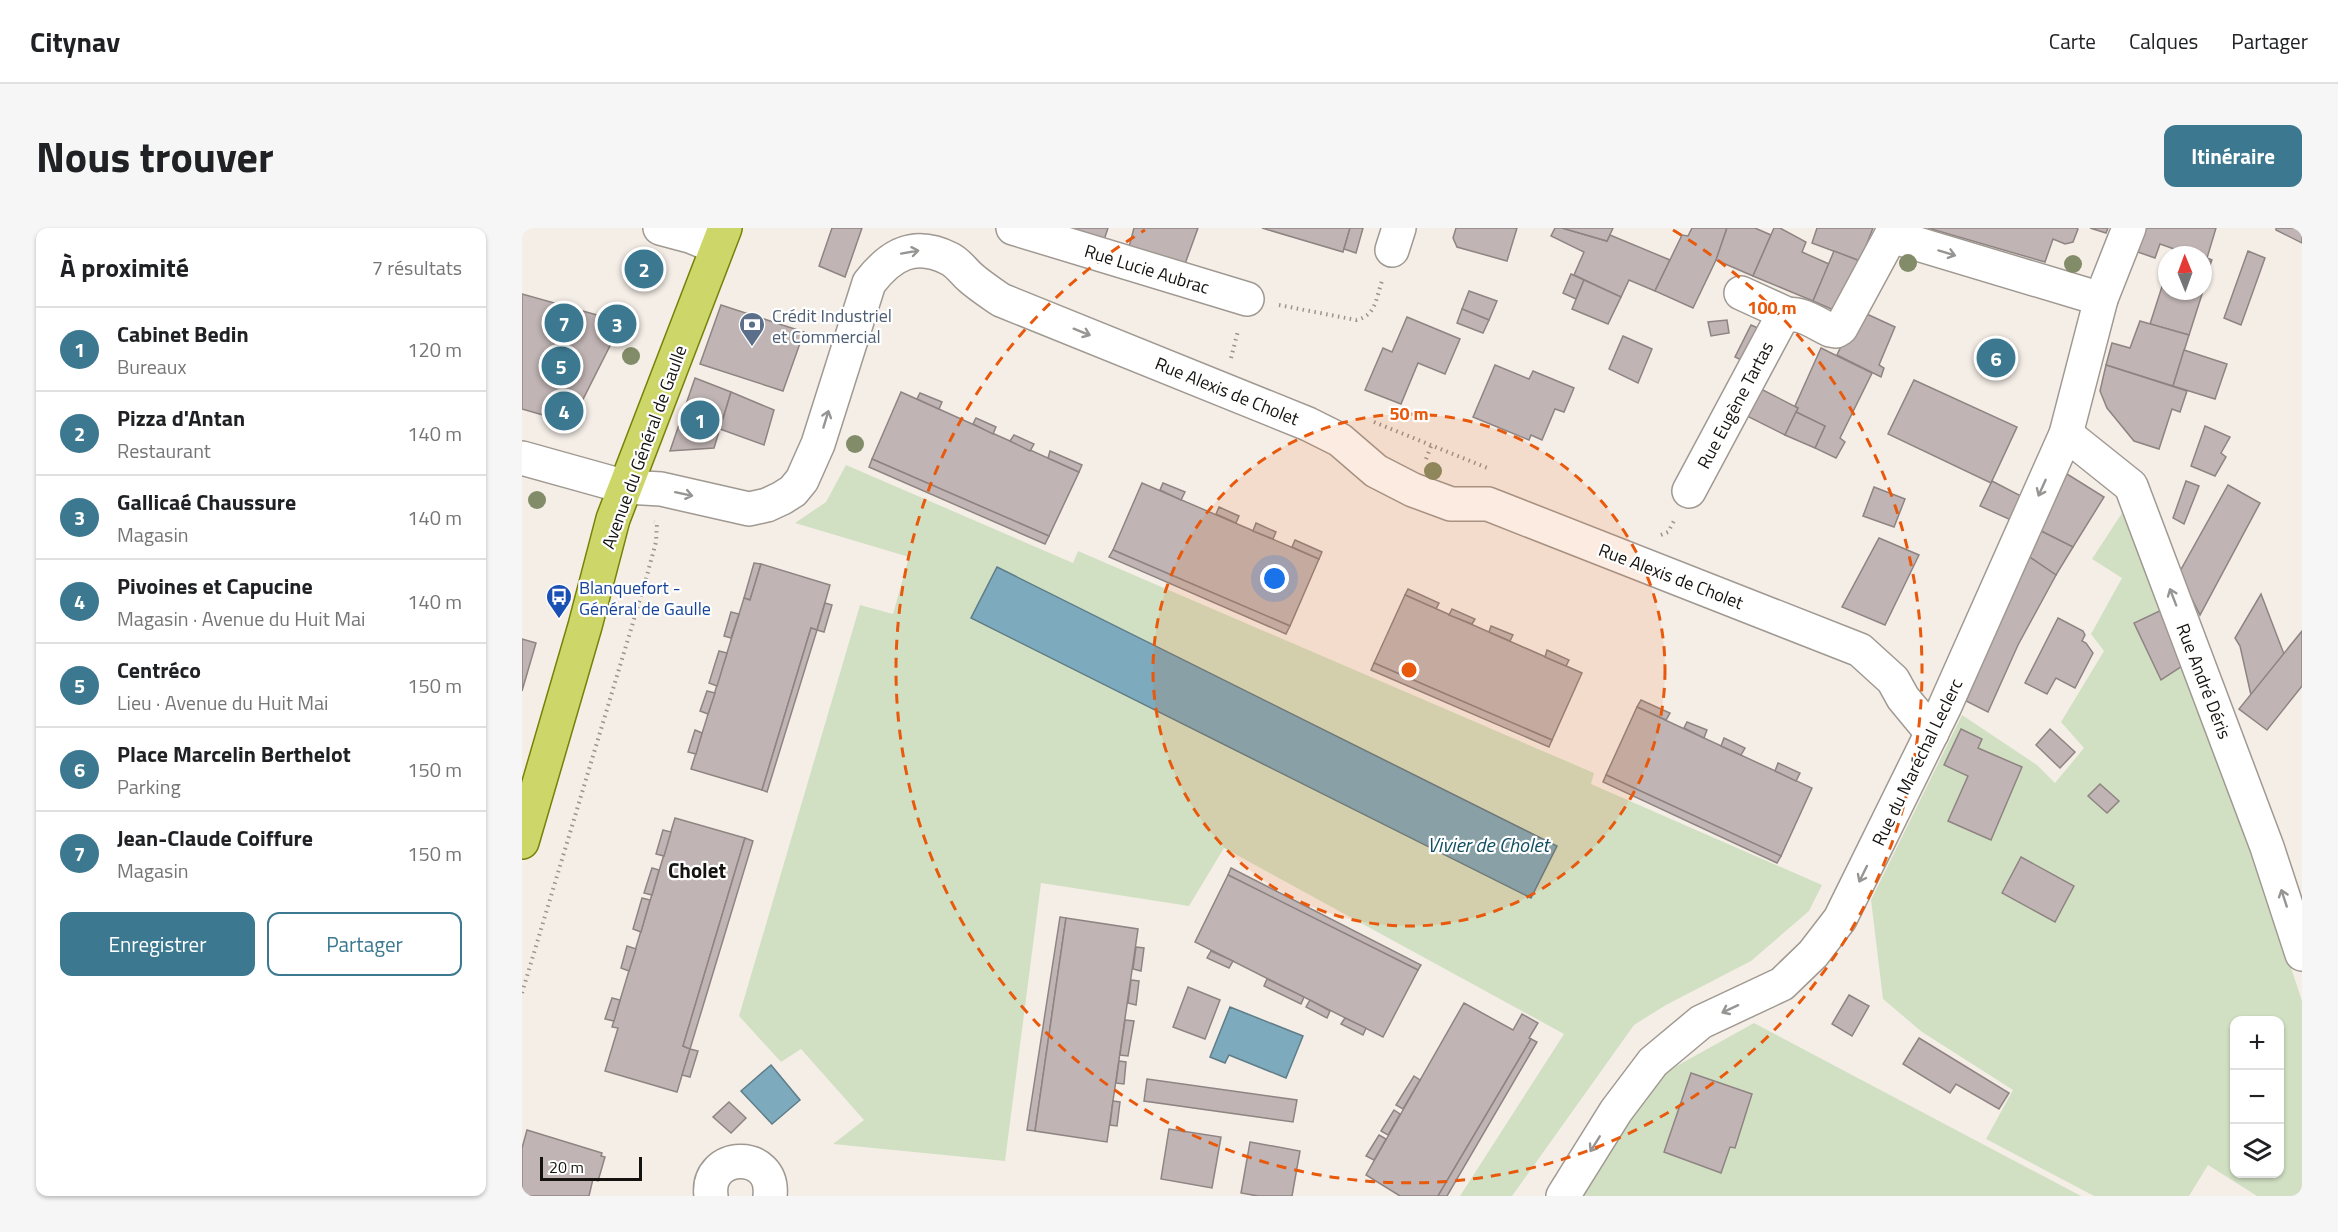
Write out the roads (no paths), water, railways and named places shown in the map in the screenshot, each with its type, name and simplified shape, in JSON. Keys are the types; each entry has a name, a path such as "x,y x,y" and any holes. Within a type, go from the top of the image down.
{"main road":[{"name":"Avenue du Général de Gaulle","path":"522,842 614,519 721,238"}],"street":[{"path":"660,228 690,236 721,238"},
{"name":"Rue Lucie Aubrac","path":"1013,228 1247,299"},
{"name":"Rue du Maréchal Leclerc","path":"1563,1196 1617,1111 1653,1062 1701,1022 1782,984 1814,954 1840,919 1932,733 2066,434 2102,299 2129,228"},
{"path":"1741,293 1786,314 1794,313 1836,331 1841,328 1893,232 2102,299"},
{"name":"Rue Alexis de Cholet","path":"522,458 626,487 661,489 749,509 767,505 793,491 802,480 818,444 869,283 879,270 900,254 916,250 934,252 952,260 973,280 1001,300 1308,424 1340,440 1376,471 1413,490 1451,504 1488,504 1860,650 1893,680 1903,698 1932,733"},
{"name":"Rue Eugène Tartas","path":"1689,491 1780,319 1786,314"},
{"name":"Rue André Déris","path":"2066,434 2131,486 2267,847 2302,954"},
{"path":"711,1196 712,1180 718,1171 726,1164 746,1161 763,1170 768,1179 770,1196"}],"water":[{"name":"Vivier de Cholet","path":"997,567 1557,846 1531,898 971,618"},
{"path":"1230,1007 1303,1036 1286,1078 1229,1055 1225,1063 1210,1057"},
{"path":"771,1065 800,1100 772,1124 741,1091"}],"place":[{"name":"Pizza d'Antan","path":"644,269"},
{"name":"Jean-Claude Coiffure","path":"564,323"},
{"name":"Gallicaé Chaussure","path":"617,324"},
{"name":"Crédit Industriel et Commercial","path":"752,348"},
{"name":"Place Marcelin Berthelot","path":"1996,358"},
{"name":"Centréco","path":"561,366"},
{"name":"Pivoines et Capucine","path":"564,411"},
{"name":"Cabinet Bedin","path":"700,420"},
{"name":"Blanquefort - Général de Gaulle","path":"559,620"}],"district":[{"name":"Cholet","path":"697,870"}]}
